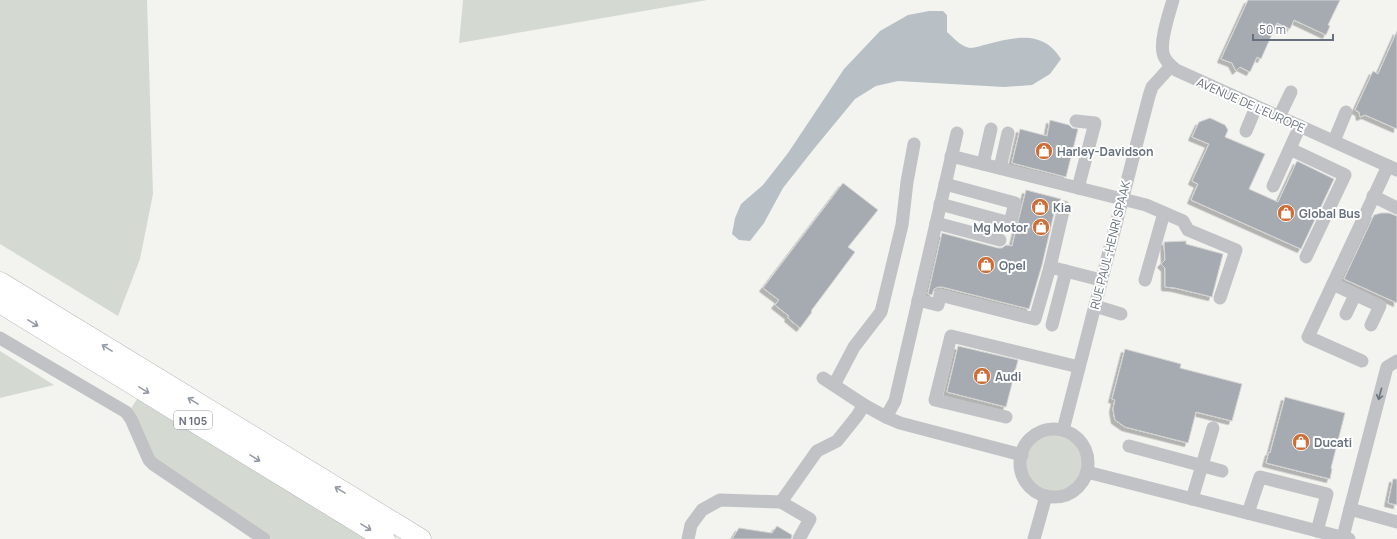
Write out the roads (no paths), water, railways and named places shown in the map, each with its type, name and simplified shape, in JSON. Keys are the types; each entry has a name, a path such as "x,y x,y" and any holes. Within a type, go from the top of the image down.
{"highway":[{"name":"N 105","path":"0,282 421,539"},
{"name":"N 105","path":"0,303 386,539"}],"street":[{"path":"1170,66 1163,54 1163,44 1173,0"},
{"name":"AVENUE DE L'EUROPE","path":"1170,66 1181,74 1392,168"},
{"name":"RUE PAUL-HENRI SPAAK","path":"1063,430 1152,87 1170,66"},
{"path":"1279,117 1290,92"},
{"path":"1246,131 1256,107"},
{"path":"1334,142 1346,112"},
{"path":"1076,121 1095,123 1078,188"},
{"path":"1273,186 1300,126"},
{"path":"983,164 991,128"},
{"path":"886,417 894,401 957,133"},
{"path":"1000,168 1008,133"},
{"path":"914,144 907,182 902,225 881,312 829,382 864,405 900,423 1022,455"},
{"path":"1290,149 1345,175 1306,257"},
{"path":"951,156 1146,205 1183,221 1188,230 1236,250 1220,298"},
{"path":"1362,361 1308,337 1373,196 1392,168"},
{"path":"940,204 1010,223 1015,203 945,184"},
{"path":"1373,196 1397,208"},
{"path":"918,300 938,305 940,295 1035,319 1050,267 1064,207"},
{"path":"1145,280 1164,213"},
{"path":"936,223 1000,240"},
{"path":"1050,267 1101,280"},
{"path":"1052,325 1066,271"},
{"path":"1333,284 1380,306 1371,325"},
{"path":"1346,314 1355,295"},
{"path":"1095,306 1121,314"},
{"path":"1006,418 935,400 951,336 1079,367"},
{"path":"0,338 126,412 131,419 149,460 153,464 264,539"},
{"path":"1087,472 1339,537 1350,509 1387,367 1397,361"},
{"path":"781,502 817,451 837,441 864,405"},
{"path":"1192,499 1213,428"},
{"path":"1063,430 1073,435 1081,442 1086,451 1088,461 1087,472 1082,483 1074,491 1063,496 1046,496 1031,488 1024,478 1021,467 1022,455 1026,445 1033,437 1042,432 1063,430"},
{"path":"1128,446 1222,471"},
{"path":"1248,513 1260,477 1327,494 1317,531"},
{"path":"1035,539 1046,496"},
{"path":"688,539 691,525 702,510 720,500 781,502 810,519 799,539"},
{"path":"1350,509 1397,522"}],"place":[{"name":"Harley-Davidson","path":"1044,151"},
{"name":"Kia","path":"1040,207"},
{"name":"Global Bus","path":"1286,213"},
{"name":"Mg Motor","path":"1041,227"},
{"name":"Opel","path":"986,265"},
{"name":"Audi","path":"982,376"},
{"name":"Ducati","path":"1301,442"}]}
